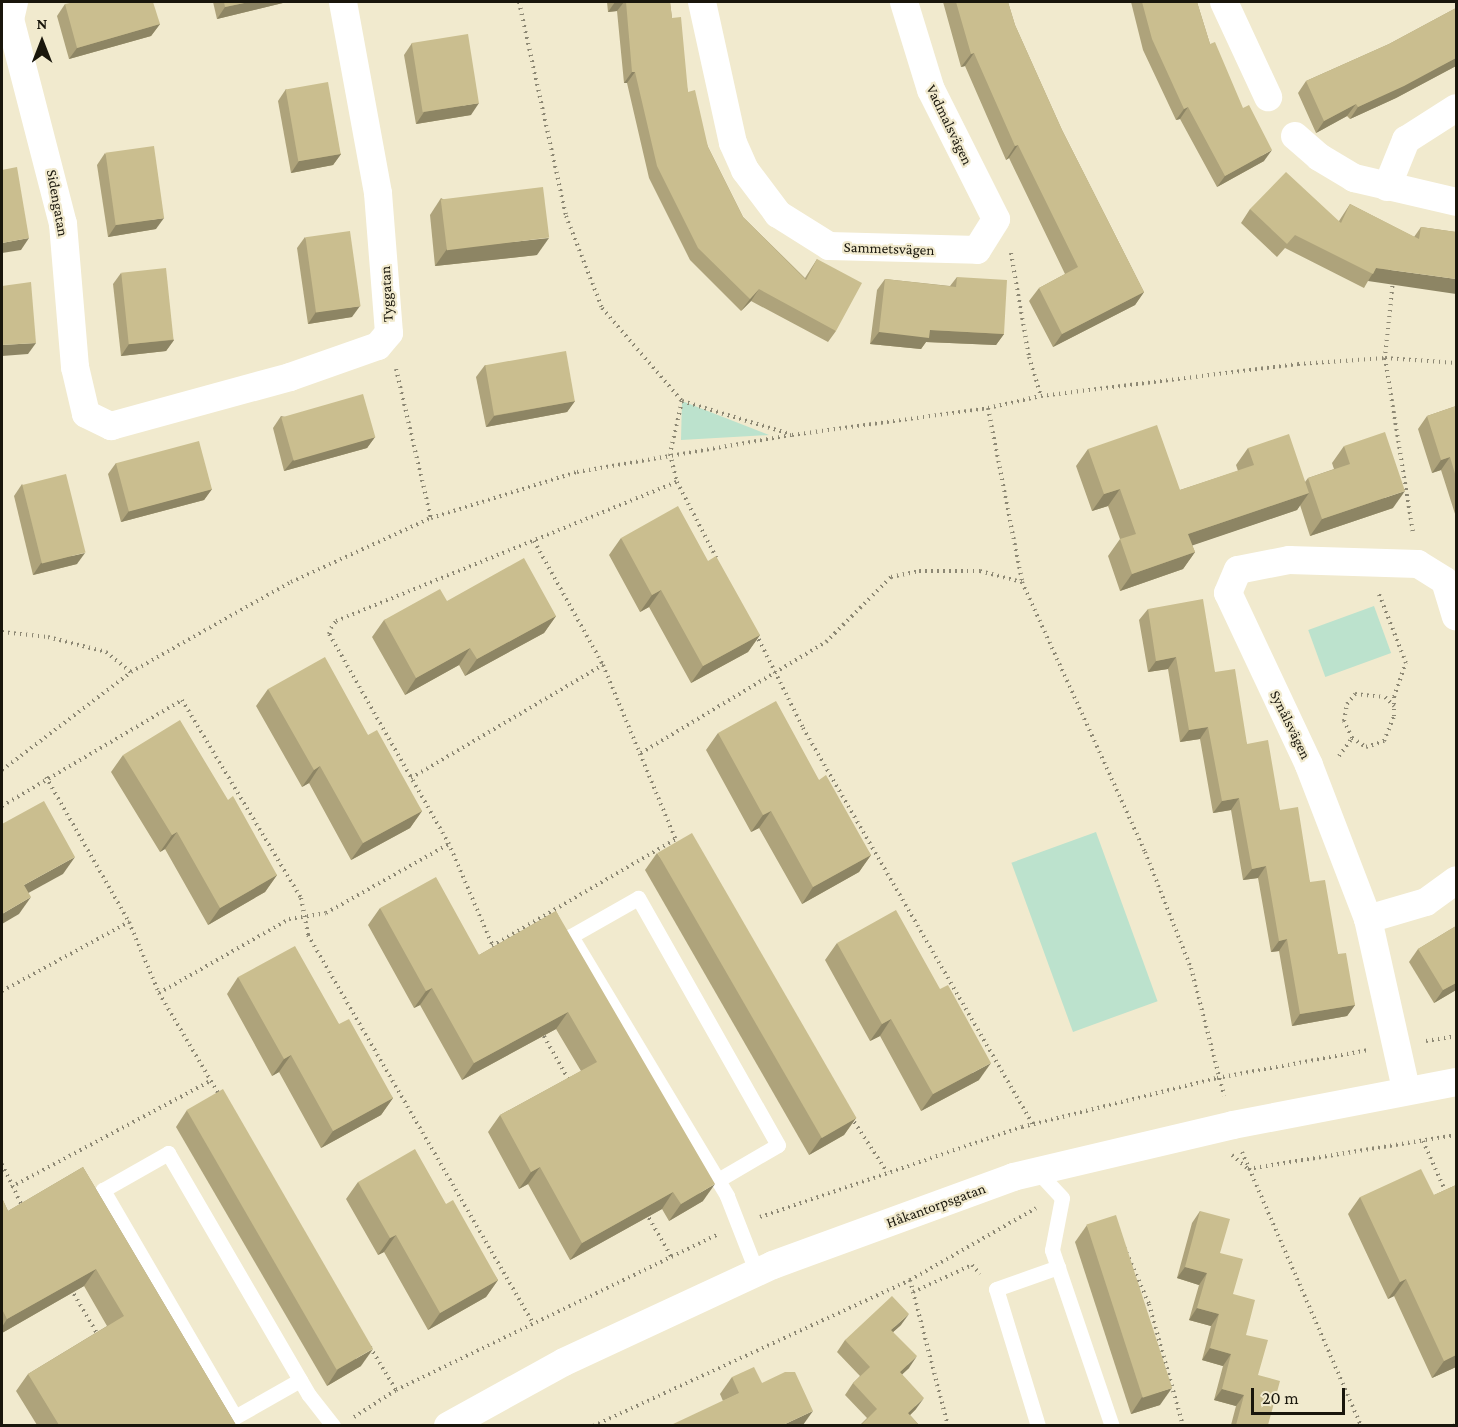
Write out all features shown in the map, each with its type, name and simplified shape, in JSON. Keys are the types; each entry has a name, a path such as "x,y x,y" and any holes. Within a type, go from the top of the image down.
{"street":[{"name":"Sidengatan","path":"14,2 10,19 63,224 75,367 86,414 111,426 290,377 378,346"},
{"name":"Tyggatan","path":"343,2 363,99 387,267 389,333 378,346"},
{"name":"Sammetsvägen","path":"702,2 733,143 745,170 778,213 829,246 977,250 989,230"},
{"name":"Vadmalsvägen","path":"904,2 931,90 989,230"},
{"path":"1224,2 1268,97"},
{"path":"1387,187 1406,140 1456,108"},
{"path":"1295,136 1338,169 1387,187 1456,202"},
{"name":"Synålsvägen","path":"1406,1089 1368,919 1309,765 1228,593 1238,570 1289,560 1418,564 1445,581 1456,616"},
{"path":"1368,919 1426,902 1456,880"},
{"name":"Håkantorpsgatan","path":"447,1425 564,1362 757,1273 1038,1172 1233,1125 1406,1089 1456,1082"}],"lane":[{"path":"718,1180 778,1145 638,898 571,936 718,1180 757,1273"},
{"path":"300,1380 235,1417 103,1190 168,1153 300,1380 333,1425"},
{"path":"1038,1172 1062,1198 1052,1236 1058,1267 1112,1425"},
{"path":"1038,1425 996,1288 1058,1267"}],"path":[{"path":"519,2 566,216 583,265 602,308 682,401 792,435"},
{"path":"989,230 1013,259 1029,357 1041,396"},
{"path":"1394,269 1385,358 1418,564"},
{"path":"378,346 396,366 431,518"},
{"path":"2,770 131,672 291,582 431,518 577,472 670,454 792,435 988,408 1041,396 1298,364 1385,358 1456,363"},
{"path":"682,401 670,454 677,482 721,566"},
{"path":"988,408 1023,582 1145,852 1191,968 1217,1078"},
{"path":"498,956 449,844 329,634 331,628 336,621 677,482"},
{"path":"534,541 603,665 680,850"},
{"path":"1379,562 1377,584 1382,604 1406,663 1394,706 1384,741 1366,747 1352,738 1344,721 1347,705 1355,694 1385,697 1394,706"},
{"path":"641,753 826,642 891,577 919,571 980,571 1023,582"},
{"path":"753,629 803,728 1033,1125"},
{"path":"2,632 48,637 106,652 131,672"},
{"path":"411,778 603,665"},
{"path":"2,806 46,777 182,700 301,898 308,935 532,1323"},
{"path":"1309,765 1329,766 1352,738"},
{"path":"46,777 129,922 159,993 222,1101"},
{"path":"492,946 676,839"},
{"path":"159,993 289,919 305,919 326,914 449,844"},
{"path":"2,991 129,922"},
{"path":"537,1024 577,1093"},
{"path":"350,1420 396,1390 671,1256 737,1226 887,1172 1033,1125 1217,1078 1456,1036"},
{"path":"11,1188 210,1081"},
{"path":"850,1114 887,1172"},
{"path":"1248,1169 1456,1135"},
{"path":"1423,1141 1452,1205"},
{"path":"1222,1156 1232,1155 1248,1169 1361,1425"},
{"path":"2,1164 11,1188 29,1217"},
{"path":"593,1425 910,1280 1022,1214 1062,1198"},
{"path":"642,1205 671,1256"},
{"path":"1120,1244 1128,1250 1149,1304 1182,1425"},
{"path":"913,1292 972,1265 996,1288"},
{"path":"910,1280 948,1425"},
{"path":"70,1286 102,1341"},
{"path":"366,1340 396,1390"}],"green space":[{"path":"682,401 769,435 681,440"},
{"path":"1374,606 1391,653 1325,677 1308,630"},
{"path":"1096,832 1158,1001 1073,1032 1011,863"}],"building":[{"path":"153,2 160,24 77,48 65,4"},
{"path":"224,2 249,2 225,7"},
{"path":"626,2 670,2 672,18 681,17 688,92 695,90 708,147 743,217 806,280 817,259 862,283 836,331 759,289 750,299 698,248 657,166 635,72 632,72"},
{"path":"956,2 1008,2 1015,25 1062,130 1144,292 1062,334 1039,288 1078,267 1018,145 1015,146 974,53 971,54"},
{"path":"1142,2 1197,2 1210,44 1215,42 1243,108 1249,105 1272,150 1225,176 1188,107 1184,109 1152,39"},
{"path":"1456,8 1456,58 1404,86 1358,107 1356,104 1324,121 1306,81 1389,44"},
{"path":"468,34 479,103 423,112 412,43"},
{"path":"328,82 341,154 298,161 286,89"},
{"path":"154,146 164,218 116,225 105,153"},
{"path":"17,167 29,238 2,243 2,170"},
{"path":"1286,172 1341,223 1350,204 1419,239 1421,227 1456,232 1456,279 1376,268 1373,274 1295,235 1287,244 1250,209"},
{"path":"543,187 549,238 447,250 441,200"},
{"path":"350,231 361,306 316,313 305,237"},
{"path":"166,268 174,340 129,344 121,273"},
{"path":"957,277 1007,280 1004,334 930,330 929,338 879,332 885,279 956,287"},
{"path":"31,282 36,343 2,345 2,286"},
{"path":"566,351 575,401 494,415 485,365"},
{"path":"363,394 375,437 294,461 281,417"},
{"path":"1456,406 1456,477 1450,457 1441,460 1427,416"},
{"path":"1157,425 1180,490 1254,465 1248,448 1289,434 1309,493 1188,534 1195,552 1132,574 1120,539 1136,534 1120,489 1104,494 1088,449"},
{"path":"1385,432 1405,491 1322,519 1308,478 1350,464 1344,446"},
{"path":"199,441 212,489 129,512 116,463"},
{"path":"66,474 86,553 42,563 22,485"},
{"path":"678,506 708,561 716,556 760,635 703,666 661,590 652,595 621,538"},
{"path":"524,558 556,616 477,659 470,648 416,678 384,620 440,589 447,601"},
{"path":"1203,599 1215,672 1235,669 1247,744 1268,740 1280,810 1298,807 1310,882 1325,880 1338,954 1346,953 1355,1005 1300,1014 1287,939 1279,941 1266,866 1252,869 1239,798 1222,801 1208,727 1189,730 1176,657 1156,661 1148,609"},
{"path":"325,657 368,735 377,730 422,811 363,843 320,766 314,770 268,689"},
{"path":"776,701 819,780 826,775 871,855 813,887 771,811 763,815 718,733"},
{"path":"180,720 228,800 233,796 277,875 220,908 177,832 172,835 123,755"},
{"path":"44,801 75,857 24,885 31,897 2,914 2,824"},
{"path":"692,833 856,1118 822,1138 657,853"},
{"path":"436,877 479,955 556,911 715,1184 681,1204 673,1192 582,1243 540,1167 531,1172 500,1115 597,1062 568,1012 474,1063 432,988 426,991 380,908"},
{"path":"896,910 940,989 948,985 991,1063 933,1094 891,1019 882,1024 837,943"},
{"path":"1456,926 1456,983 1443,990 1418,949"},
{"path":"295,946 339,1024 349,1019 393,1098 333,1131 291,1055 284,1059 238,977"},
{"path":"223,1089 373,1349 337,1370 187,1110"},
{"path":"415,1149 446,1204 453,1200 498,1280 440,1313 396,1235 390,1238 358,1182"},
{"path":"83,1167 236,1425 59,1425 28,1374 124,1316 96,1269 7,1319 2,1309 2,1198 8,1211"},
{"path":"1421,1169 1434,1195 1456,1185 1456,1355 1444,1361 1406,1279 1400,1282 1360,1197"},
{"path":"1200,1211 1230,1219 1220,1253 1243,1259 1233,1294 1255,1300 1246,1335 1268,1340 1258,1375 1280,1381 1268,1425 1236,1425 1244,1395 1222,1389 1231,1354 1210,1348 1219,1314 1197,1308 1207,1273 1185,1267"},
{"path":"1116,1215 1172,1388 1143,1398 1087,1225"},
{"path":"892,1296 909,1314 891,1330 917,1356 900,1372 924,1398 908,1413 919,1425 861,1425 877,1409 853,1383 870,1367 845,1340"},
{"path":"754,1367 762,1383 785,1372 795,1372 813,1411 783,1425 671,1425 739,1393 732,1377"}]}
